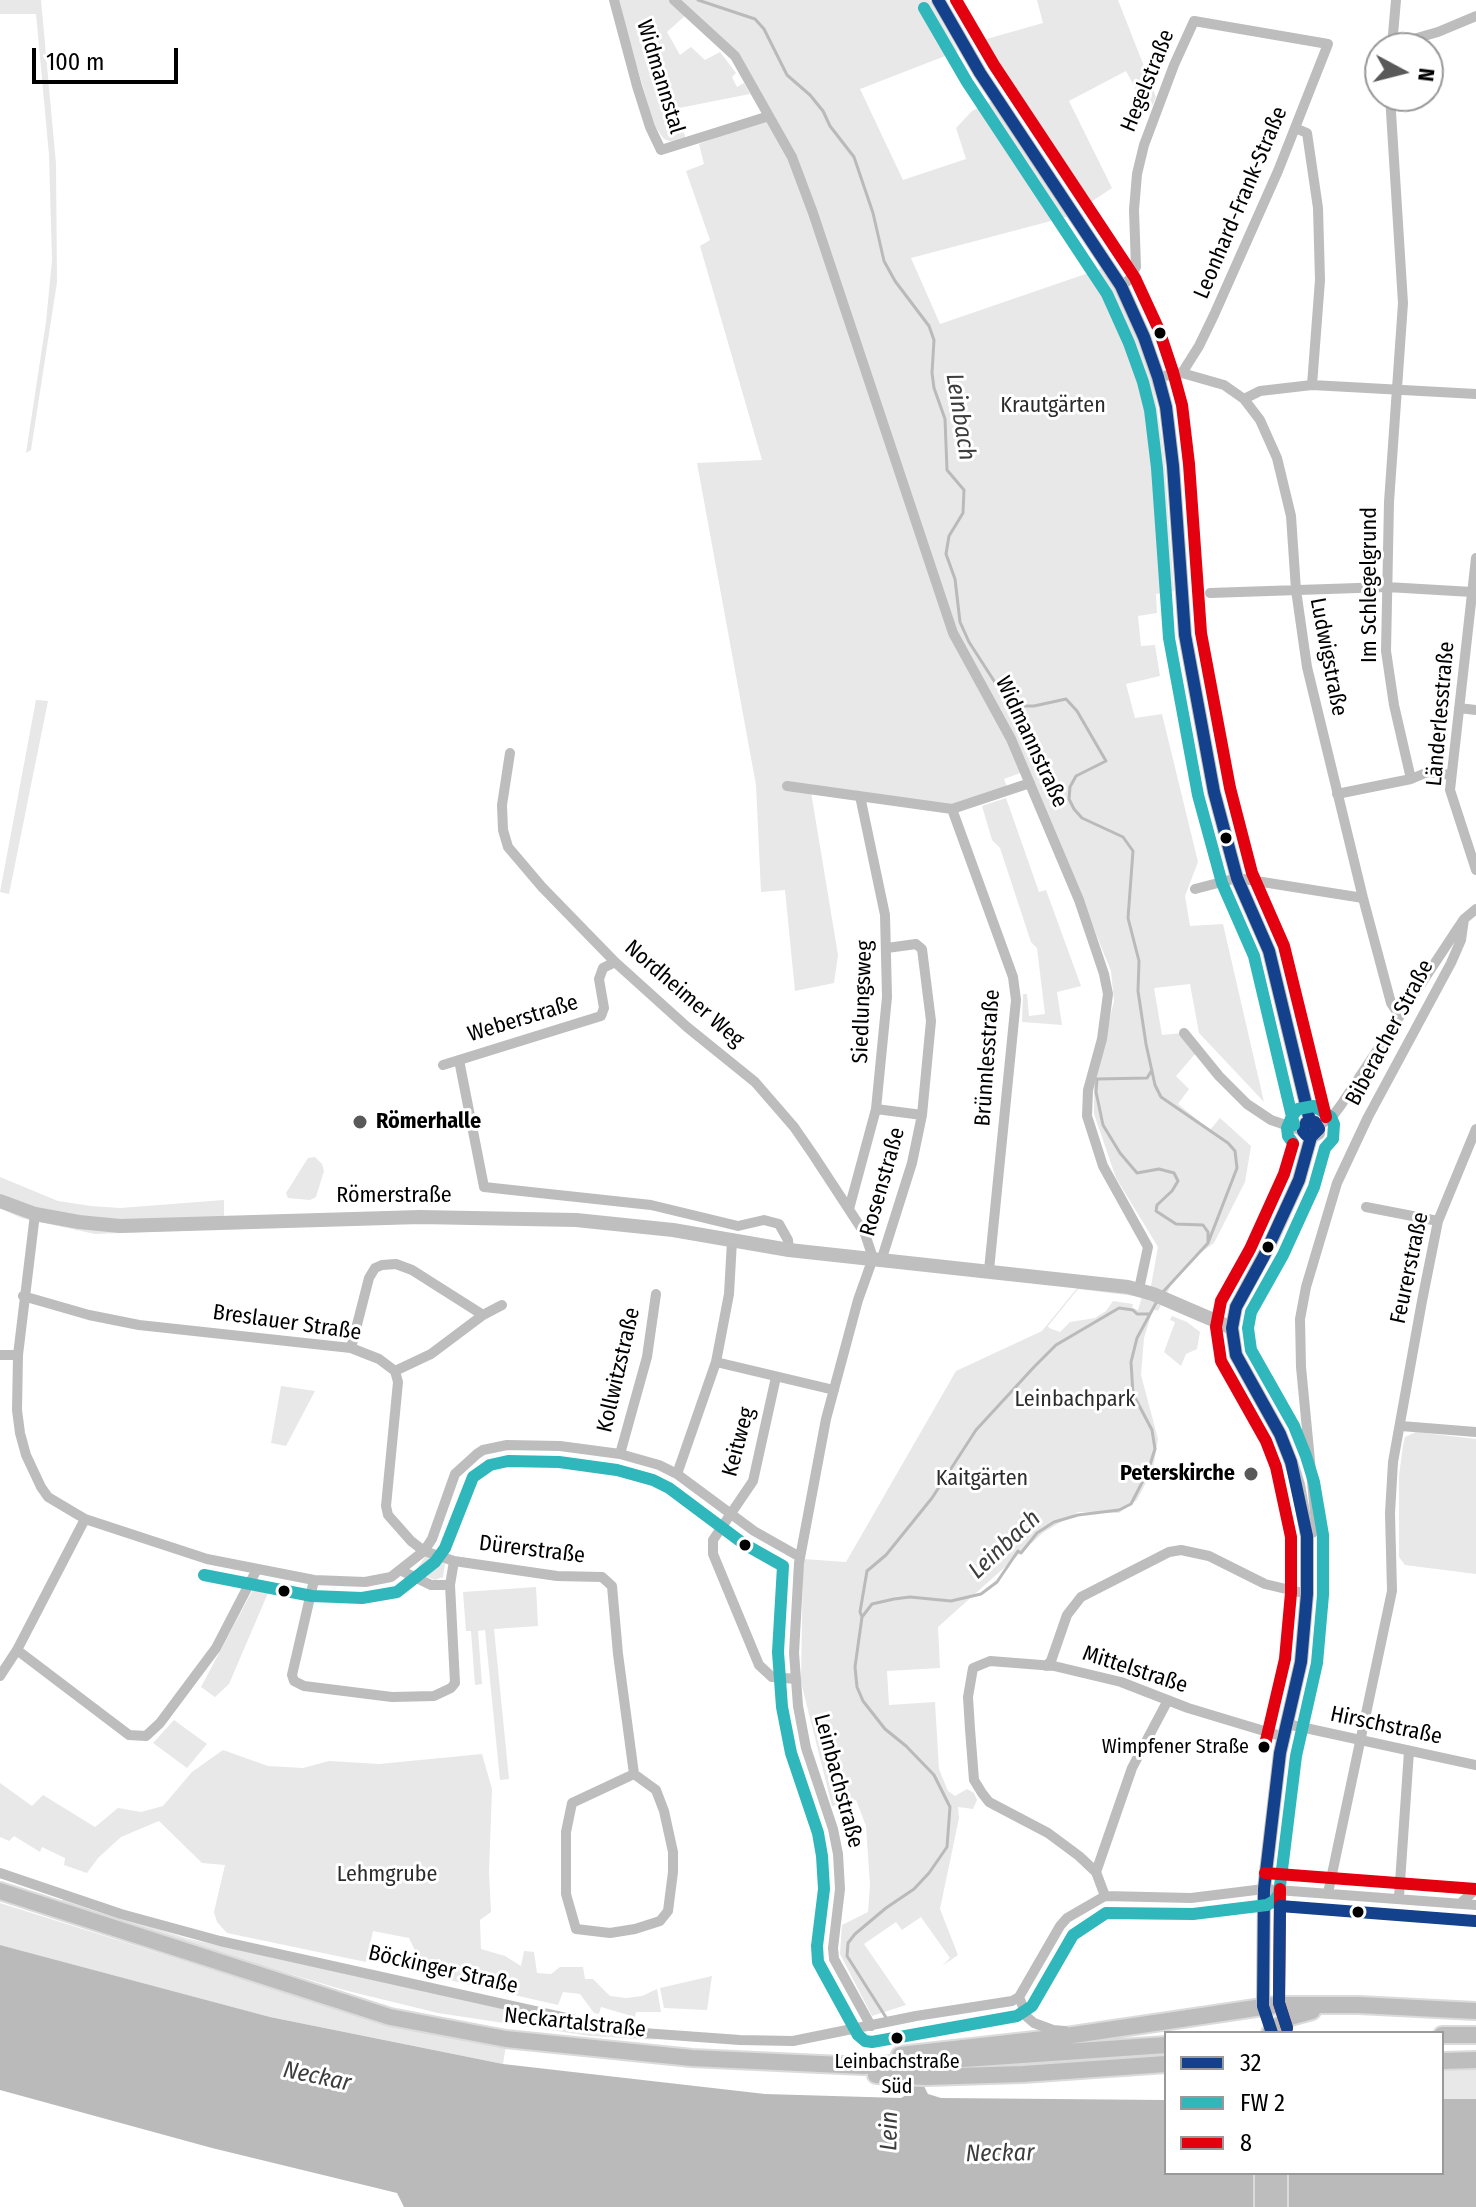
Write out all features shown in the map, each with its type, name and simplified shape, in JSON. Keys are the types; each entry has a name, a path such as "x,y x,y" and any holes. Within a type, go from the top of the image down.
{"main road":[{"path":"938,0 980,73 1121,286 1158,377 1166,407 1172,456 1185,635 1214,792 1237,878 1269,951 1311,1129 1299,1180 1264,1256 1236,1307 1232,1328 1236,1355 1280,1434 1291,1462 1307,1536 1307,1594 1300,1675 1286,1730 1264,1889 1267,2026"},
{"name":"Römerstraße","path":"0,1201 35,1214 120,1226 340,1218 576,1220 673,1230 789,1250 989,1270 1153,1294 1232,1328"},
{"name":"Neckartalstraße","path":"0,1891 390,2017 506,2039 692,2058 823,2065 894,2065 1164,2045"},
{"path":"1267,2026 1315,2004 1476,2010"},
{"path":"823,2065 1103,2029 1267,2026 1312,2011 1402,2009"},
{"path":"1444,2035 1476,2035"},
{"path":"692,2058 719,2066 926,2077 1164,2065"},
{"path":"1444,2061 1476,2060"},
{"path":"1263,2175 1263,2207"},
{"path":"1279,2175 1279,2207"}],"street":[{"name":"Widmannstal","path":"614,0 642,100 661,150 769,116"},
{"name":"Widmannstal","path":"674,0 735,56 792,157 813,213"},
{"path":"1393,32 1396,0"},
{"path":"1438,32 1476,16"},
{"name":"Hegelstraße","path":"1121,286 1129,280 1136,267 1134,210 1137,174 1144,145 1194,21 1328,44"},
{"name":"Leonhard-Frank-Straße","path":"1182,373 1214,315 1328,44"},
{"name":"Im Schlegelgrund","path":"1391,112 1403,276 1386,651 1394,705 1411,779"},
{"path":"1295,128 1307,133 1318,208 1320,280 1312,385"},
{"name":"Widmannstraße","path":"813,213 953,633 988,693 1030,783 1079,900 1104,974 1108,994 1107,1014 1088,1090 1087,1116 1097,1153 1148,1247 1153,1294"},
{"name":"Ludwigstraße","path":"1158,377 1182,373 1224,385 1244,399 1260,420 1277,458 1291,516 1296,590 1307,667 1363,898 1391,1003 1399,1015"},
{"path":"1244,399 1260,391 1312,385 1476,394"},
{"name":"Länderlesstraße","path":"1476,558 1450,790 1476,870"},
{"path":"1210,593 1387,587 1472,592"},
{"path":"1459,708 1476,710"},
{"name":"Nordheimer Weg","path":"510,753 502,805 503,830 508,847 615,962 687,1027 755,1082 794,1127 878,1258"},
{"path":"1337,794 1411,779 1428,772 1451,775"},
{"path":"787,786 952,809 1030,783"},
{"name":"Siedlungsweg","path":"849,1209 876,1109 887,997 887,948 882,902 860,796"},
{"name":"Brünnlesstraße","path":"952,809 1013,977 1016,1000 989,1270"},
{"path":"1195,889 1237,878 1363,898"},
{"path":"1184,1033 1247,1104 1271,1120 1311,1129 1332,1117 1464,919 1476,909"},
{"name":"Biberacher Straße","path":"1307,1536 1314,1532 1316,1523 1301,1367 1300,1319 1306,1287 1337,1183 1368,1117 1451,963 1461,940 1464,919"},
{"name":"Rosenstraße","path":"878,1258 912,1163 922,1115 931,1021 922,949 916,944 887,948"},
{"name":"Weberstraße","path":"443,1065 601,1016 604,1008 599,979 603,968 615,962"},
{"name":"Römerstraße","path":"459,1060 484,1187 651,1205 738,1226 764,1220 779,1224 788,1240 789,1250"},
{"name":"Rosenstraße","path":"876,1109 922,1115"},
{"name":"Feurerstraße","path":"1328,1893 1392,1591 1390,1513 1393,1462 1438,1221 1476,1129"},
{"path":"1366,1207 1438,1221"},
{"path":"35,1214 18,1355 17,1410 20,1433 32,1470 48,1497 85,1519 202,1557 314,1580 365,1582 391,1577 424,1551 432,1539 455,1474 483,1450 507,1445 560,1446 620,1454 659,1465 677,1474 754,1531 800,1557"},
{"path":"677,1474 716,1362 729,1294 732,1241"},
{"name":"Leinbachstraße","path":"874,2025 834,1959 840,1889 838,1854 833,1829 806,1748 794,1653 800,1557 834,1390 858,1300 878,1258"},
{"path":"351,1348 369,1278 375,1268 382,1265 396,1264 412,1270 483,1315"},
{"name":"Kollwitzstraße","path":"620,1454 647,1357 656,1294"},
{"name":"Breslauer Straße","path":"23,1296 89,1315 139,1325 351,1348 379,1359 395,1371"},
{"path":"424,1551 394,1523 386,1506 398,1382 395,1371 431,1354 483,1315 502,1305"},
{"path":"0,1355 18,1355"},
{"path":"716,1362 834,1390"},
{"name":"Keitweg","path":"776,1377 753,1481 713,1540 713,1554 759,1665 772,1677 796,1679"},
{"path":"1401,1426 1476,1432"},
{"path":"0,1676 17,1650 85,1519"},
{"path":"1046,1666 1051,1661 1067,1615 1081,1597 1169,1552 1181,1550 1209,1556 1265,1584 1307,1594"},
{"name":"Dürerstraße","path":"424,1551 454,1561 557,1576 608,1579 614,1600 634,1774"},
{"path":"314,1580 292,1675 294,1681 312,1688 392,1697 434,1696 455,1683 450,1585 454,1561"},
{"path":"404,1568 431,1585 450,1585"},
{"path":"17,1650 129,1735 146,1736 160,1723 216,1648 257,1569"},
{"name":"Mittelstraße","path":"1096,1872 1048,1833 989,1802 974,1780 968,1697 973,1668 990,1661 1046,1666 1121,1682 1188,1708 1286,1730"},
{"path":"1105,1896 1096,1872 1132,1768 1168,1700"},
{"name":"Hirschstraße","path":"1286,1730 1476,1765"},
{"path":"1399,1897 1409,1751"},
{"path":"634,1774 656,1790 664,1811 673,1852 668,1911 660,1921 635,1929 610,1933 576,1929 566,1894 566,1832 572,1803 634,1774"},
{"name":"Böckinger Straße","path":"0,1873 121,1914 220,1941 629,2032 684,2038 793,2041 899,2019 1012,2001 1019,1997"},
{"path":"1103,2029 1053,2030 1034,2023 1027,2017 1019,1997 1060,1926 1067,1918 1105,1896 1191,1898 1264,1889 1476,1905"},
{"path":"1462,1902 1476,1889"}],"green space":[{"path":"0,0 41,0 56,164 57,282 31,450 26,453 52,260 49,155 36,14 0,14"},
{"path":"618,0 930,0 958,51 860,89 903,180 966,159 956,128 972,111 992,101 1070,216 911,258 940,324 1103,268 1121,296 1153,380 1164,453 1174,591 1156,594 1157,613 1138,616 1141,646 1155,645 1160,676 1126,684 1135,718 1162,714 1198,862 1185,896 1190,926 1223,924 1264,1102 1199,1033 1190,984 1154,988 1162,1035 1182,1033 1196,1053 1176,1076 1189,1089 1178,1104 1210,1130 1220,1118 1251,1146 1245,1182 1214,1243 1199,1254 1171,1285 1158,1311 1153,1309 1144,1338 1141,1375 1158,1439 1153,1469 1137,1500 1119,1513 1078,1512 1044,1532 938,1627 940,1668 887,1671 889,1705 935,1702 939,1769 948,1791 955,1796 967,1789 974,1793 977,1800 973,1809 958,1807 959,1818 940,1909 958,1955 942,1966 950,1958 921,1917 902,1930 896,1922 864,1944 906,2005 872,2016 840,1954 842,1925 868,1912 870,1885 866,1826 856,1800 832,1806 801,1682 803,1559 846,1562 956,1371 1042,1331 1078,1287 1149,1297 1158,1247 1116,1178 1094,1114 1094,1082 1114,1001 1111,971 1034,781 1023,772 1004,779 1008,789 952,807 810,786 838,955 834,983 795,991 785,890 761,892 756,785 697,463 762,460 700,246 710,240 686,171 704,164 699,144 766,119 733,59 687,14 667,32 680,55 691,47 705,60 720,52 736,73 732,77 737,87 744,83 750,94 664,111 669,131 683,128 686,141 675,143 664,139 654,125","holes":["1078,1289 1142,1297 1138,1310 1132,1308 1133,1304 1113,1301 1106,1311 1095,1318 1070,1322 1060,1332 1048,1326"]},
{"path":"1037,0 1118,0 1156,97 1149,114 1126,71 1069,101 1112,188 1085,206 1005,90 976,42 1043,23"},
{"path":"36,700 48,701 9,894 0,892"},
{"path":"1006,798 1039,892 1046,890 1081,986 1057,992 1062,1025 1022,1022 1023,994 1027,994 1029,1016 1045,1014 1037,948 1031,942 1000,848 992,840 982,806"},
{"path":"315,1157 324,1171 316,1197 310,1200 288,1198 286,1193 308,1158"},
{"path":"0,1177 58,1201 91,1206 120,1208 224,1200 224,1229 95,1234 21,1218 0,1208"},
{"path":"1172,1316 1200,1332 1197,1349 1186,1354 1181,1366 1164,1352 1175,1322 1170,1320"},
{"path":"281,1386 315,1391 286,1446 271,1443"},
{"path":"1416,1432 1476,1439 1476,1574 1405,1565 1399,1557 1399,1476 1403,1445 1405,1437"},
{"path":"425,1557 445,1563 443,1577 435,1580 420,1574 418,1567"},
{"path":"257,1582 271,1586 229,1684 215,1697 201,1687"},
{"path":"536,1587 538,1626 494,1629 509,1779 500,1780 485,1630 478,1631 482,1684 475,1685 471,1631 466,1631 463,1592"},
{"path":"174,1720 207,1744 187,1768 153,1743"},
{"name":"Lehmgrube","path":"223,1750 268,1766 303,1768 329,1761 379,1764 482,1754 492,1789 491,1912 480,1920 481,1949 505,1956 521,1966 524,1951 534,1952 537,1973 551,1974 560,1967 583,1967 585,1979 593,1979 610,1996 642,1996 657,1989 661,2012 636,2012 635,2017 601,2007 599,2014 594,2013 580,1994 563,1992 558,2005 427,1975 409,1938 373,1931 366,1962 227,1933 217,1922 214,1912 225,1865 202,1863 159,1821 121,1837 87,1873 64,1865 65,1858 42,1847 40,1852 14,1836 9,1841 0,1837 0,1783 32,1806 43,1795 95,1827 118,1808 141,1812 163,1806 192,1772"},
{"path":"63,1899 189,1939 390,1981 591,2030 659,2040 590,2036 438,2013 344,1990 158,1935 61,1903"},
{"path":"0,1903 340,2010 506,2045 503,2064 270,2017 0,1945"},
{"path":"712,1976 707,2010 664,2008 660,1988"},
{"path":"1476,2065 1476,2099 1444,2099 1444,2066"}],"water":[{"path":"0,1945 270,2017 503,2064 765,2094 901,2098 908,2094 909,2084 923,2084 928,2094 941,2098 1164,2100 1164,2175 1444,2175 1444,2099 1476,2099 1476,2207 404,2207 397,2193 212,2148 0,2090"}],"waterway":[{"name":"Leinbach","path":"698,0 755,19 764,29 787,75 823,111 830,126 854,157 873,213 884,261 929,326 934,340 934,388 945,419 947,470 964,490 963,513 949,536 946,554 955,579 960,622 969,642 1007,701 1018,706 1034,706 1066,699 1077,711 1106,761 1076,776 1070,787 1069,799 1082,818 1123,837 1133,851 1128,918 1139,961 1138,991 1155,1085 1161,1097 1228,1143 1235,1151 1237,1168 1208,1243 1162,1293"},
{"name":"Leinbach","path":"1152,1070 1147,1078 1097,1079 1096,1092 1103,1125 1137,1173 1159,1169 1174,1173 1178,1181 1157,1205 1156,1211 1176,1224 1203,1225 1208,1232 1208,1242"},
{"name":"Leinbach","path":"887,2019 847,1956 848,1943 929,1873 947,1847 950,1807 934,1775 885,1729 863,1701 857,1687 855,1667 862,1617 872,1604 894,1599 910,1597 951,1601 981,1594 997,1582 1018,1551 1021,1553 1037,1533 1054,1522 1078,1515 1119,1510 1131,1504 1155,1449 1152,1430 1133,1394 1131,1362 1137,1338 1156,1303"},
{"path":"862,1617 860,1612 867,1571 886,1555 932,1498 976,1430 1034,1367 1056,1345 1119,1308 1133,1310 1137,1314 1150,1314"}],"transit line":[{"name":"32","path":"938,0 980,73 1121,286 1158,377 1166,407 1173,466 1185,635 1214,792 1237,878 1269,951 1310,1121"},
{"name":"8","path":"956,0 994,65 1135,278 1159,330 1173,372 1182,405 1189,464 1201,633 1230,788 1252,873 1284,946 1326,1117"},
{"path":"924,8 967,82 1107,294 1143,382 1150,410 1157,468 1169,638 1198,795 1222,883 1254,956 1294,1125"},
{"path":"204,1575 312,1596 362,1598 397,1592 435,1562 445,1548 473,1477 490,1465 508,1461 559,1462 617,1470 669,1488 744,1544 783,1566 778,1652 782,1707 791,1753 818,1833 822,1856 824,1889 818,1962 858,2035 872,2042 1017,2016 1032,2006 1073,1935 1106,1913 1193,1914 1267,1905 1279,1894 1296,1756 1317,1663 1323,1595 1323,1535 1306,1456 1294,1426 1251,1350 1248,1328 1251,1312 1283,1255 1314,1187 1325,1148 1333,1139 1331,1117 1314,1106 1298,1109 1287,1128 1293,1143"},
{"name":"32","path":"1271,2031 1263,2006 1264,1889 1280,1753 1301,1662 1307,1594 1307,1536 1291,1462 1280,1434 1236,1355 1232,1328 1236,1307 1264,1256 1299,1180 1311,1137 1319,1129 1315,1122 1306,1123 1303,1131 1306,1135"},
{"name":"8","path":"1264,1749 1285,1659 1291,1593 1291,1537 1276,1467 1266,1441 1221,1361 1216,1327 1221,1301 1250,1249 1284,1174 1293,1144"},
{"name":"8","path":"1265,1873 1476,1889"},
{"name":"8","path":"1280,1889 1279,2003 1287,2028"},
{"path":"1287,2028 1279,2003 1280,1906 1475,1921"}],"place":[{"name":"Römerhalle","path":"360,1122"},
{"name":"Peterskirche","path":"1251,1474"},
{"name":"Wimpfener Straße","path":"1264,1747"},
{"name":"Leinbachstraße Süd","path":"897,2038"}],"park label":[{"name":"Krautgärten","path":"1053,406"},
{"name":"Leinbachpark","path":"1075,1400"},
{"name":"Kaitgärten","path":"982,1479"}],"water label":[{"name":"Neckar","path":"317,2077"},
{"name":"Lein","path":"890,2131"},
{"name":"Neckar","path":"1000,2154"}]}
